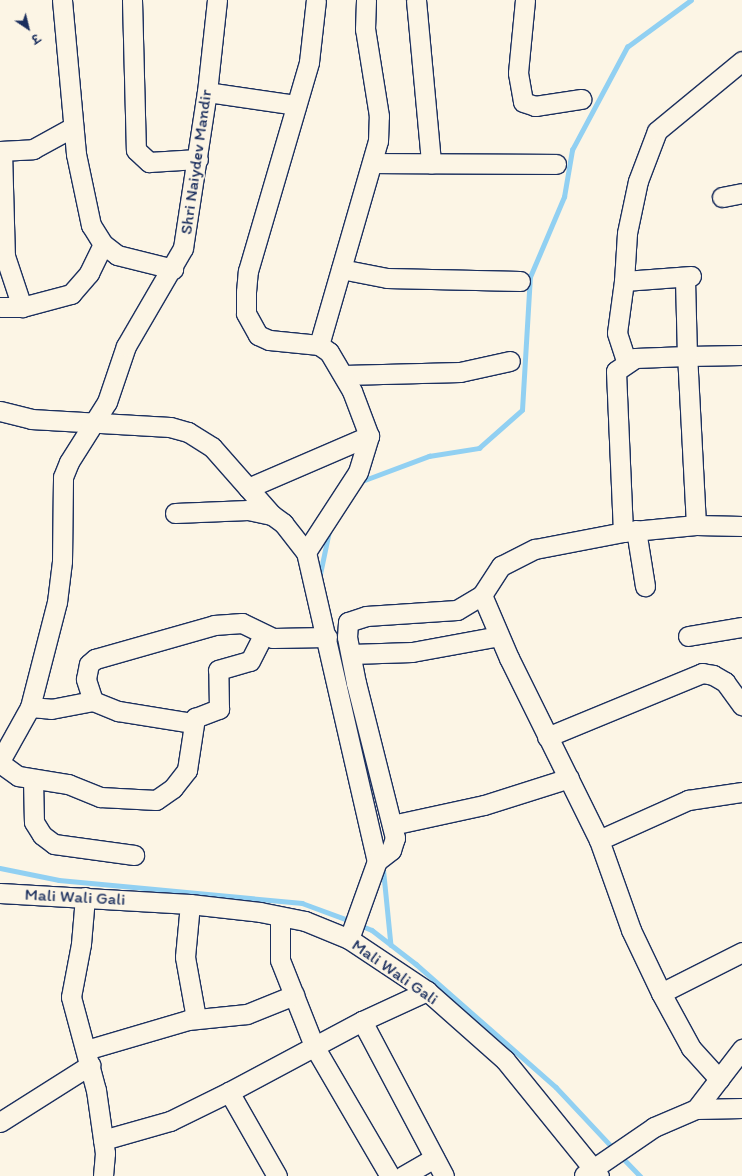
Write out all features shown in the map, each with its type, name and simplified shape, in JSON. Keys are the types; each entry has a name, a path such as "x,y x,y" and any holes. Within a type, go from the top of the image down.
{"street":[{"path":"62,0 74,127 84,203 91,225 103,244 117,255 173,270"},
{"path":"132,0 136,150 150,162 198,159"},
{"name":"Shri Naiydev Mandir","path":"0,762 30,707 57,602 62,561 63,477 69,462 97,422 126,346 173,270 188,228 207,92 217,0"},
{"path":"306,552 358,472 369,436 344,375 329,352 319,346 264,338 251,327 246,313 248,271 309,62 316,0"},
{"path":"319,346 374,163 379,116 365,29 366,0"},
{"path":"416,0 431,163"},
{"path":"525,0 518,73 523,102 535,106 581,99"},
{"path":"626,360 617,333 632,211 657,131 718,77 742,61"},
{"path":"207,92 296,105"},
{"path":"22,307 5,256 1,151 33,149 74,127"},
{"path":"374,163 556,164"},
{"path":"722,197 742,193"},
{"path":"0,307 22,307 71,294 89,273 103,244"},
{"path":"341,269 387,278 520,281"},
{"path":"624,281 688,277 687,356 696,525"},
{"path":"645,586 630,531 614,387 616,371 626,360 687,356 742,355"},
{"path":"344,375 460,372 510,361"},
{"path":"0,411 31,419 97,422 188,432 212,447 272,515 283,523 306,552 327,637 337,691 382,855"},
{"path":"248,488 369,436"},
{"path":"176,513 248,510 272,515"},
{"path":"352,933 382,855 395,838 356,683 347,629 352,618 441,614 471,604 482,595 501,566 511,559 536,549 630,531 696,525 742,526"},
{"path":"482,595 499,636 599,840 629,923 661,993 691,1048 719,1079"},
{"path":"93,701 86,679 89,664 95,659 228,622 242,623 263,636 327,637"},
{"path":"688,636 742,627"},
{"path":"0,762 8,772 33,779 68,784 100,797 156,800 173,788 187,770 193,723 202,715 218,709 218,670 250,661 263,636"},
{"path":"351,654 412,652 499,636"},
{"path":"547,736 702,673 713,674 725,682 742,705"},
{"path":"337,691 356,683"},
{"path":"30,707 51,709 93,701 118,711 193,723"},
{"path":"392,825 484,805 568,778"},
{"path":"33,779 34,822 42,835 54,844 134,855"},
{"path":"599,840 688,800 742,792"},
{"name":"Mali Wali Gali","path":"0,893 190,904 280,917 352,933 427,992 506,1060 592,1174"},
{"path":"85,897 81,944 71,997 88,1057 103,1140 103,1176"},
{"path":"190,904 185,956 196,1018"},
{"path":"280,917 277,941 280,960 314,1046 390,1176"},
{"path":"661,993 742,952"},
{"path":"103,1140 170,1121 229,1092 362,1021 427,992"},
{"path":"0,1122 88,1057 196,1018 247,1014 294,994"},
{"path":"362,1021 444,1176"},
{"path":"696,1109 742,1048"},
{"path":"229,1092 277,1176"},
{"path":"592,1174 613,1156 654,1127 696,1109 742,1108"},
{"path":"403,1176 434,1158"}],"waterway":[{"path":"362,481 429,456 479,448 522,410 530,277 564,197 572,150 627,47 691,0"},
{"path":"319,579 329,531"},
{"path":"383,865 391,945"},
{"path":"0,868 59,880 302,903 351,921"},
{"path":"360,925 372,930 416,964 556,1087 614,1149"},
{"path":"621,1156 640,1176"}]}
